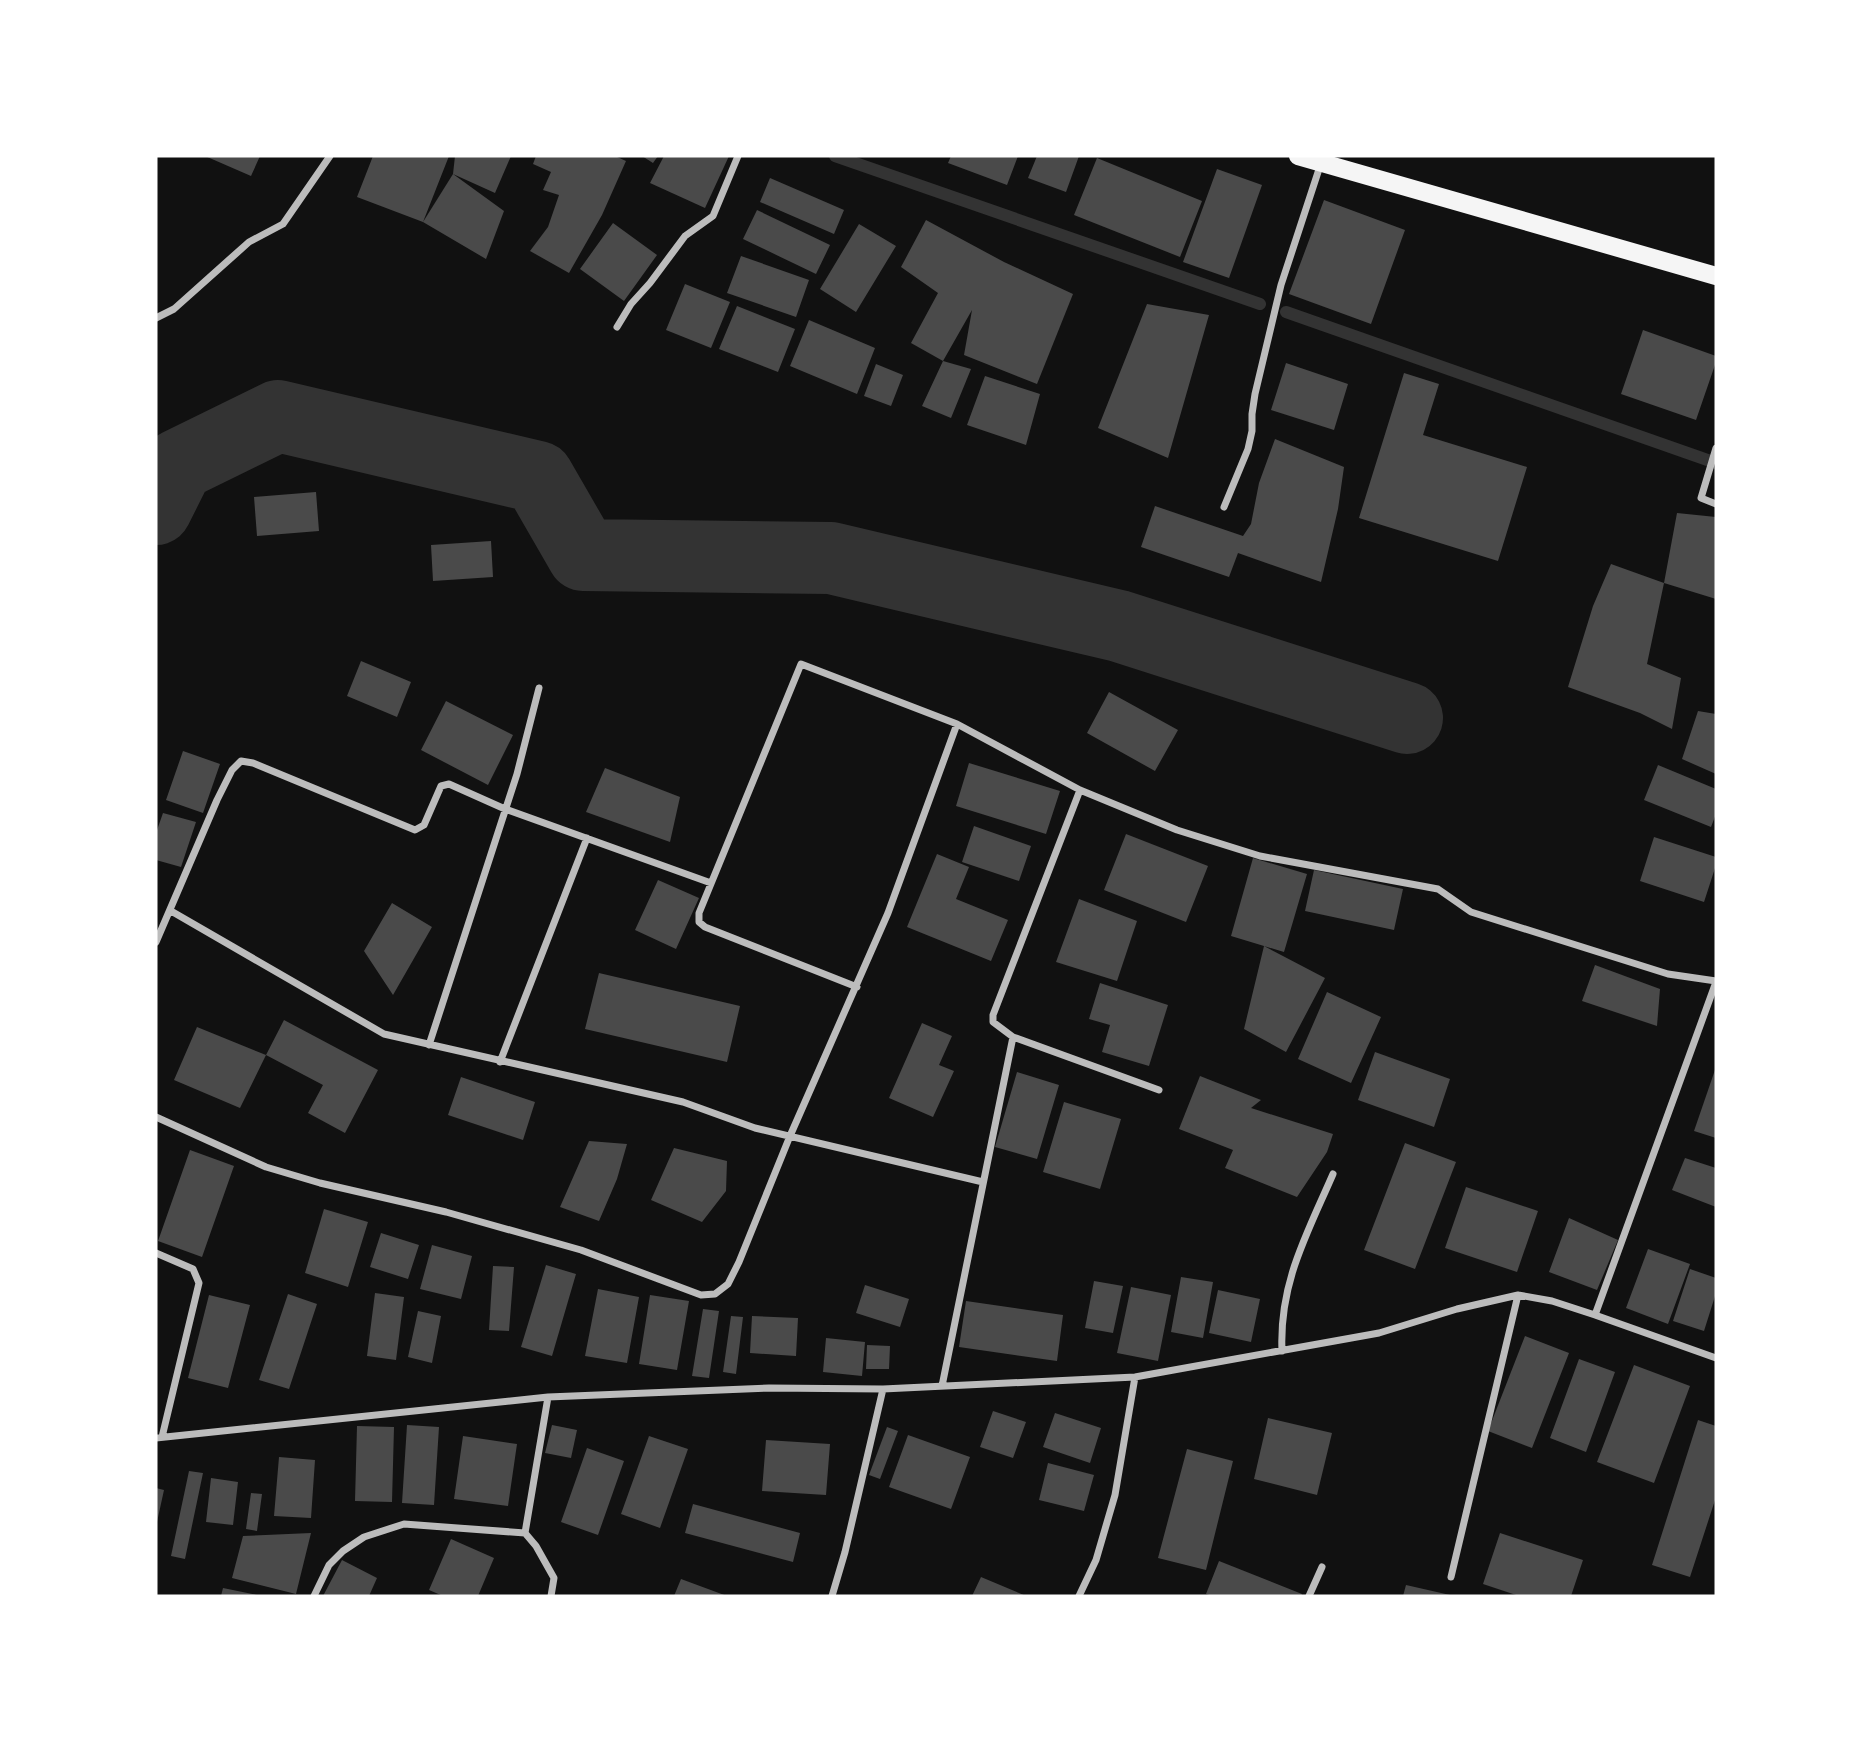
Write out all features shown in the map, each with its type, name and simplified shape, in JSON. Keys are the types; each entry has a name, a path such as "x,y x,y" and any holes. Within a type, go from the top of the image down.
{"main road":[{"path":"1298,156 1716,276"}],"street":[{"path":"156,318 174,309 249,242 283,224 330,156"},
{"path":"617,327 631,304 685,236 713,216 738,156"},
{"path":"1224,507 1248,449 1255,394 1282,285 1321,163"},
{"path":"1716,448 1701,498 1716,504"},
{"path":"857,987 705,927 699,922 699,913 801,664 957,724 1080,790 1177,830 1259,856 1438,889 1471,912 1668,974 1716,981 1595,1315"},
{"path":"429,1045 517,774 539,688"},
{"path":"156,1117 266,1167 320,1183 446,1212 581,1250 701,1295 715,1294 728,1284 857,987 888,913 957,724"},
{"path":"156,942 217,800 232,770 241,761 253,763 415,830 425,825 443,785 457,786 505,809 711,883"},
{"path":"1080,790 993,1015 993,1022 1013,1037 1158,1090"},
{"path":"500,1062 587,838"},
{"path":"170,911 384,1034 683,1102 755,1128 983,1182"},
{"path":"942,1386 1013,1037"},
{"path":"1282,1351 1281,1325 1289,1276 1333,1174"},
{"path":"156,1253 193,1269 199,1283 159,1438 548,1397 769,1388 942,1386 1135,1377 1379,1333 1457,1309 1518,1295 1552,1301 1716,1358"},
{"path":"1451,1577 1518,1295"},
{"path":"1079,1596 1096,1560 1115,1495 1135,1377"},
{"path":"832,1596 845,1552 883,1388"},
{"path":"525,1533 548,1397"},
{"path":"314,1596 329,1565 343,1551 364,1537 404,1524 525,1533 536,1546 554,1578 551,1596"},
{"path":"1309,1596 1322,1567"}],"building":[{"path":"205,156 260,156 251,176"},
{"path":"373,156 449,156 423,222 357,197"},
{"path":"455,156 511,156 495,193 453,174"},
{"path":"536,156 615,156 626,161 602,215 569,273 530,251 548,227 559,195 543,190 551,172 533,164"},
{"path":"642,156 658,156 653,163"},
{"path":"664,156 729,156 705,208 650,183"},
{"path":"951,156 1018,156 1007,185 948,163"},
{"path":"1037,156 1079,156 1066,192 1028,178"},
{"path":"1097,158 1202,201 1180,257 1074,215"},
{"path":"1217,169 1262,185 1229,278 1183,262"},
{"path":"453,174 504,211 486,259 423,222"},
{"path":"770,178 844,210 834,234 760,202"},
{"path":"1324,200 1405,230 1371,324 1289,294"},
{"path":"757,210 830,245 816,274 743,239"},
{"path":"926,220 1004,262 1073,294 1037,384 964,355 972,310 943,361 911,343 938,293 901,267"},
{"path":"613,223 657,255 624,301 580,269"},
{"path":"859,224 896,246 856,312 820,289"},
{"path":"741,256 809,280 796,317 727,293"},
{"path":"685,284 730,302 711,348 666,330"},
{"path":"1147,304 1209,315 1168,458 1098,428"},
{"path":"737,306 795,329 778,372 719,349"},
{"path":"809,320 875,348 857,394 790,366"},
{"path":"1643,330 1716,356 1696,420 1621,394"},
{"path":"943,361 971,369 951,418 922,406"},
{"path":"1286,363 1348,384 1334,430 1271,410"},
{"path":"876,364 903,375 891,406 864,396"},
{"path":"1404,373 1439,384 1423,435 1527,467 1498,561 1359,518"},
{"path":"985,376 1040,394 1026,445 967,425"},
{"path":"1275,439 1344,467 1338,509 1321,582 1238,553 1229,577 1141,547 1155,506 1243,536 1251,524 1259,483"},
{"path":"316,492 319,531 257,536 254,497"},
{"path":"1677,513 1716,517 1716,599 1664,583"},
{"path":"491,541 493,577 433,581 431,545"},
{"path":"1611,564 1664,583 1647,664 1681,678 1672,729 1640,713 1568,687 1593,606"},
{"path":"361,661 411,682 397,717 347,696"},
{"path":"1109,692 1178,730 1155,771 1087,733"},
{"path":"446,701 513,735 488,785 421,750"},
{"path":"1698,711 1716,714 1716,774 1682,759"},
{"path":"183,751 220,764 203,813 166,800"},
{"path":"969,763 1060,791 1046,834 956,806"},
{"path":"1658,765 1716,789 1716,814 1711,827 1644,800"},
{"path":"605,768 680,797 670,842 586,812"},
{"path":"163,813 196,822 181,867 156,860 156,833"},
{"path":"974,826 1031,846 1019,881 962,862"},
{"path":"1126,834 1208,866 1186,922 1104,890"},
{"path":"1654,837 1716,857 1704,902 1640,881"},
{"path":"937,854 969,867 956,899 1008,920 991,961 907,927"},
{"path":"1253,858 1307,874 1284,952 1231,936"},
{"path":"1314,870 1403,889 1394,930 1305,911"},
{"path":"658,880 699,898 676,949 635,930"},
{"path":"1079,899 1137,921 1117,981 1056,962"},
{"path":"392,903 432,927 393,995 364,951"},
{"path":"1264,946 1325,978 1286,1052 1244,1029"},
{"path":"1595,965 1660,989 1657,1026 1582,1001"},
{"path":"599,973 740,1006 727,1062 585,1029"},
{"path":"1100,983 1168,1005 1149,1066 1102,1052 1110,1025 1089,1019"},
{"path":"1327,992 1381,1017 1351,1083 1298,1059"},
{"path":"284,1020 378,1070 345,1133 308,1113 323,1085 266,1055"},
{"path":"922,1023 952,1036 939,1065 954,1071 933,1117 889,1098"},
{"path":"197,1027 266,1055 240,1108 174,1080"},
{"path":"1375,1052 1450,1079 1434,1127 1358,1100"},
{"path":"1716,1067 1716,1138 1694,1131"},
{"path":"1017,1072 1059,1085 1037,1159 995,1147"},
{"path":"1200,1076 1261,1100 1251,1108 1333,1134 1327,1152 1297,1197 1225,1168 1233,1150 1179,1129"},
{"path":"461,1077 535,1102 523,1140 448,1115"},
{"path":"1064,1102 1121,1119 1100,1189 1043,1172"},
{"path":"589,1141 627,1144 617,1179 599,1221 560,1207"},
{"path":"1405,1143 1456,1162 1415,1269 1364,1250"},
{"path":"674,1148 727,1161 726,1191 702,1222 651,1200"},
{"path":"190,1150 234,1166 202,1257 158,1241"},
{"path":"1685,1158 1716,1168 1716,1207 1672,1190"},
{"path":"1466,1187 1538,1211 1517,1272 1445,1248"},
{"path":"324,1209 368,1222 348,1287 305,1273"},
{"path":"1569,1218 1618,1240 1597,1290 1549,1272"},
{"path":"381,1233 419,1245 408,1279 370,1267"},
{"path":"432,1245 472,1256 461,1299 420,1289"},
{"path":"1648,1249 1690,1264 1668,1324 1626,1308"},
{"path":"546,1265 576,1274 552,1356 521,1347"},
{"path":"493,1266 514,1267 509,1331 489,1330"},
{"path":"1690,1269 1716,1278 1716,1293 1704,1331 1673,1321"},
{"path":"1181,1277 1213,1282 1203,1338 1171,1332"},
{"path":"1094,1281 1123,1286 1113,1333 1085,1328"},
{"path":"865,1285 909,1299 900,1327 856,1313"},
{"path":"1131,1287 1171,1295 1158,1361 1117,1353"},
{"path":"598,1289 639,1297 627,1363 585,1356"},
{"path":"1218,1290 1260,1299 1251,1342 1209,1333"},
{"path":"375,1293 404,1297 396,1360 367,1356"},
{"path":"288,1294 317,1304 289,1389 259,1380"},
{"path":"209,1295 250,1305 228,1388 188,1378"},
{"path":"650,1295 689,1301 677,1370 639,1364"},
{"path":"966,1301 1063,1315 1057,1361 959,1347"},
{"path":"703,1309 719,1311 709,1378 692,1376"},
{"path":"418,1311 441,1316 432,1363 408,1357"},
{"path":"731,1316 743,1317 736,1374 723,1372"},
{"path":"752,1316 798,1318 796,1356 750,1353"},
{"path":"1525,1336 1569,1353 1532,1448 1488,1431"},
{"path":"826,1338 865,1342 862,1376 823,1372"},
{"path":"867,1345 890,1346 889,1369 866,1369"},
{"path":"1579,1359 1615,1372 1586,1452 1550,1438"},
{"path":"1634,1365 1690,1386 1654,1483 1597,1462"},
{"path":"993,1411 1026,1422 1013,1458 980,1447"},
{"path":"1055,1413 1101,1428 1090,1463 1043,1447"},
{"path":"1268,1418 1332,1433 1317,1495 1254,1479"},
{"path":"1698,1420 1716,1426 1716,1497 1690,1577 1652,1565"},
{"path":"407,1425 439,1427 434,1505 402,1503"},
{"path":"552,1425 577,1430 571,1458 545,1453"},
{"path":"357,1426 394,1427 392,1502 355,1501"},
{"path":"887,1427 898,1431 880,1479 869,1475"},
{"path":"908,1435 970,1457 951,1509 889,1487"},
{"path":"463,1436 517,1444 508,1506 454,1499"},
{"path":"649,1436 688,1449 660,1528 621,1514"},
{"path":"766,1440 830,1444 826,1495 762,1491"},
{"path":"587,1448 624,1461 598,1535 561,1522"},
{"path":"1187,1449 1233,1461 1206,1570 1158,1558"},
{"path":"279,1457 315,1460 311,1518 274,1516"},
{"path":"1048,1463 1094,1475 1084,1511 1039,1500"},
{"path":"189,1471 203,1473 185,1559 171,1556"},
{"path":"211,1478 238,1482 233,1525 206,1522"},
{"path":"156,1488 164,1490 157,1522 156,1522"},
{"path":"251,1493 262,1494 257,1531 246,1529"},
{"path":"693,1504 800,1533 793,1562 685,1533"},
{"path":"311,1533 296,1594 232,1578 243,1536"},
{"path":"1500,1533 1583,1560 1571,1596 1519,1596 1483,1584"},
{"path":"451,1539 494,1558 478,1596 443,1596 429,1590"},
{"path":"342,1560 377,1578 369,1596 323,1596"},
{"path":"1219,1561 1302,1594 1206,1594"},
{"path":"981,1577 1026,1596 972,1596"},
{"path":"681,1579 727,1596 674,1596"},
{"path":"1406,1585 1450,1595 1450,1596 1403,1596"},
{"path":"223,1588 257,1595 257,1596 221,1596"}],"waterway":[{"path":"835,156 1260,304"},
{"path":"1286,312 1716,463"},
{"path":"156,509 178,465 278,416 538,477 583,555 831,558 1119,626 1407,718"}]}
